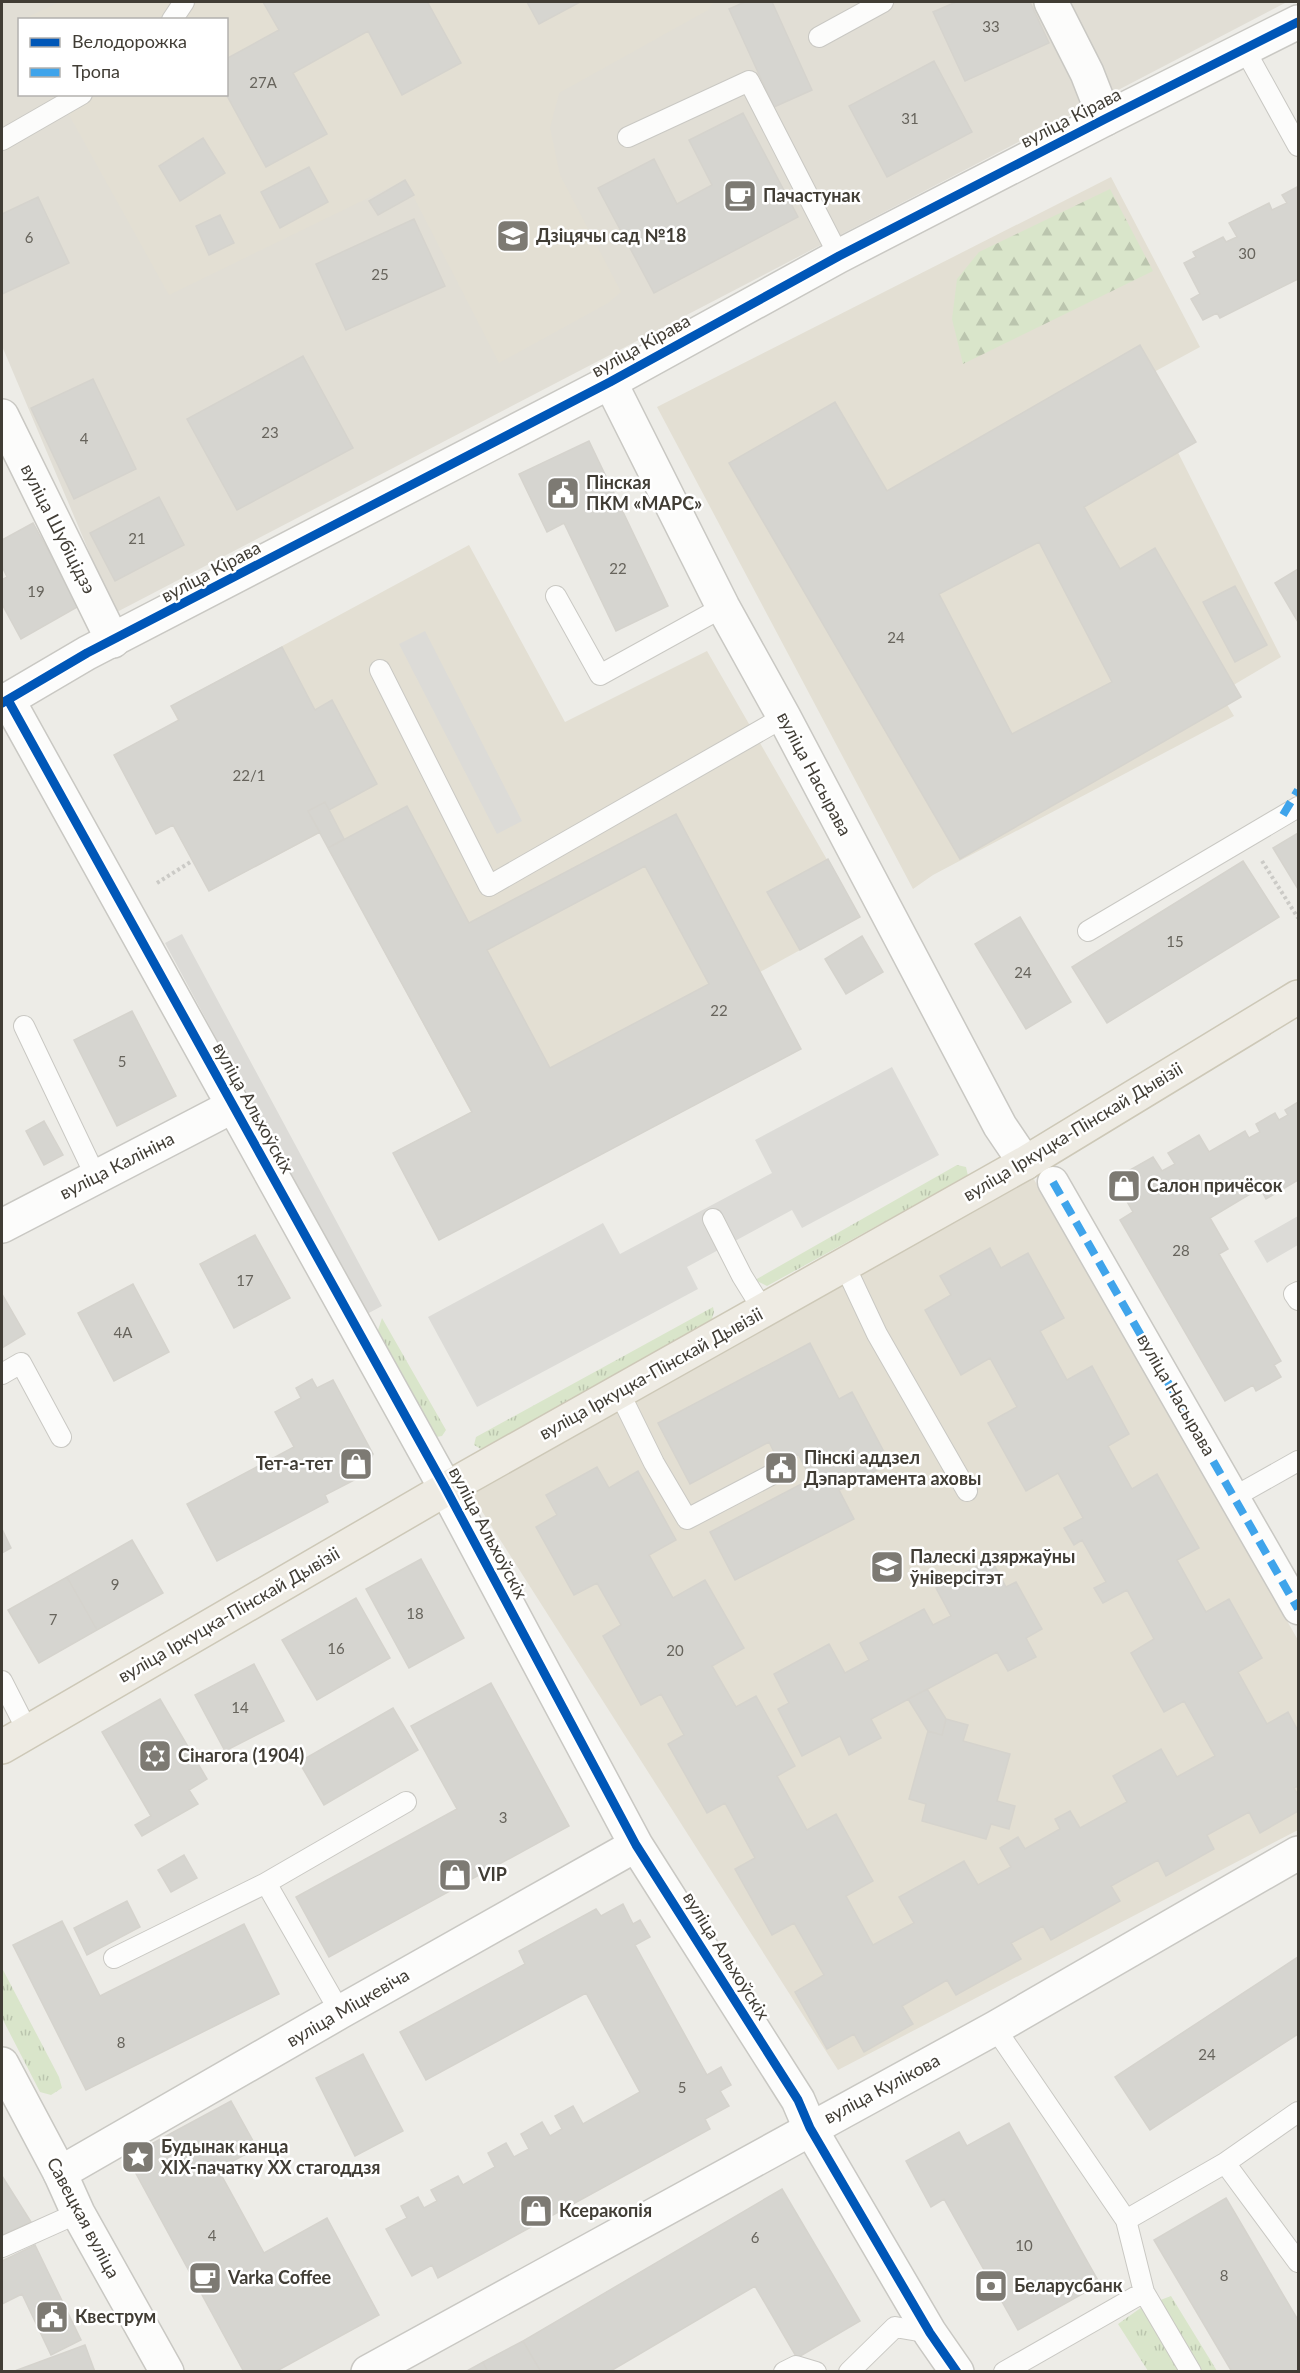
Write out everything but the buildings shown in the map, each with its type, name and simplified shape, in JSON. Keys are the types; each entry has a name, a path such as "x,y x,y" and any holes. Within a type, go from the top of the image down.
{"main road":[{"name":"вуліца Іркуцка-Пінскай Дывізіі","path":"15,1740 446,1489 1025,1163 1299,997"}],"street":[{"path":"1051,2 1088,73 1105,119"},
{"name":"вуліца Кірава","path":"4,702 87,653 610,382 839,256 1299,22"},
{"name":"вуліца Насырава","path":"610,382 723,607 784,717 1000,1126 1025,1163"},
{"name":"вуліца Шубіцідзэ","path":"2,416 113,641"},
{"name":"вуліца Альхоўскіх","path":"4,702 233,1106 446,1489 636,1845 798,2100 810,2128 930,2333 957,2372"},
{"name":"вуліца Калініна","path":"5,1217 96,1177 233,1106"},
{"name":"вуліца Насырава","path":"1053,1182 1299,1609"},
{"name":"вуліца Міцкевіча","path":"60,2173 636,1845"},
{"name":"вуліца Кулікова","path":"368,2372 995,2028 1299,1853"},
{"name":"Савецкая вуліца","path":"4,2074 167,2372"}],"lane":[{"path":"173,18 184,2"},
{"path":"819,37 883,2"},
{"path":"1245,50 1299,146"},
{"path":"628,137 749,81 839,256"},
{"path":"2,140 79,96"},
{"path":"556,596 600,675 723,607"},
{"path":"380,670 489,886 784,717"},
{"path":"1088,931 1299,807"},
{"path":"24,1026 96,1177"},
{"path":"713,1219 742,1276 763,1310"},
{"path":"844,1264 877,1334 967,1491"},
{"path":"1299,1292 1294,1294 1299,1300"},
{"path":"2,1374 21,1363 61,1437"},
{"path":"619,1392 654,1463 687,1519 771,1475"},
{"path":"1234,1497 1299,1461"},
{"path":"2,1681 15,1740"},
{"path":"114,1958 266,1883 406,1802"},
{"path":"266,1883 340,2012"},
{"path":"995,2028 1126,2220 1144,2292 1191,2372"},
{"path":"1126,2220 1225,2163 1299,2112"},
{"path":"1225,2163 1299,2262"},
{"path":"2,2247 78,2213"},
{"path":"1004,2372 1144,2292"},
{"path":"849,2372 895,2327 930,2333"},
{"path":"784,2372 796,2366 816,2372"}],"path":[{"path":"1247,837 1299,918"},
{"path":"156,883 192,861"}],"shaded area":[{"path":"2,2 1287,2 115,613 2,346"},
{"name":"Дзіцячы сад №18","path":"60,2 714,2 708,10 559,93 550,128 560,175 621,292 608,303 499,363 405,180 169,295 59,96 228,96 228,18 25,18"},
{"path":"1111,177 1200,347 1141,379 1281,657 1220,693 1234,716 933,875 913,889 657,407"},
{"path":"469,545 565,722 707,651 860,917 760,972 801,1049 439,1240 393,1153 471,1112 320,833 209,891 173,825 156,834 114,755 178,721 171,706"},
{"path":"425,631 522,821 497,834 399,644"},
{"path":"182,934 382,1306 365,1315 165,943"},
{"path":"892,1067 939,1155 802,1228 792,1210 687,1267 698,1289 477,1407 428,1317 603,1223 620,1254 772,1173 755,1140"},
{"name":"Палескі дзяржаўны ўніверсітэт","path":"1032,1176 1298,1640 1298,1830 838,2070 471,1494"},
{"path":"1298,1216 1298,1245 1267,1263 1254,1241"}],"green space":[{"path":"1110,189 1153,271 963,364 952,319 957,279 979,252"},
{"path":"957,1165 966,1167 968,1176 767,1286 755,1280"},
{"path":"713,1307 711,1322 481,1449 474,1445 476,1437"},
{"path":"382,1318 446,1430 442,1436 436,1437 377,1333"},
{"path":"2,1968 59,2077 62,2088 51,2095 40,2092 2,2018"},
{"path":"1171,2296 1217,2371 1148,2371 1118,2324 1142,2307"}],"marked path":[{"path":"1283,815 1298,790"},
{"path":"1053,1182 1298,1609"}],"cycle path":[{"path":"2,703 87,653 610,382 839,256 1298,22"},
{"path":"8,700 446,1489 636,1845 798,2100 810,2128 930,2333 957,2372"}],"place":[{"name":"Пачастунак","path":"740,196"},
{"name":"Дзіцячы сад №18","path":"513,236"},
{"name":"Пінская ПКМ «МАРС»","path":"563,493"},
{"name":"Салон причёсок","path":"1124,1186"},
{"name":"Тет-а-тет","path":"356,1464"},
{"name":"Пінскі аддзел Дэпартамента аховы","path":"781,1468"},
{"name":"Палескі дзяржаўны ўніверсітэт","path":"887,1567"},
{"name":"Сінагога (1904)","path":"155,1756"},
{"name":"VIP","path":"455,1875"},
{"name":"Будынак канца XIX-пачатку XX стагоддзя","path":"138,2157"},
{"name":"Ксеракопія","path":"536,2211"},
{"name":"Varka Coffee","path":"205,2278"},
{"name":"Беларусбанк","path":"991,2286"},
{"name":"Квеструм","path":"52,2317"}]}
